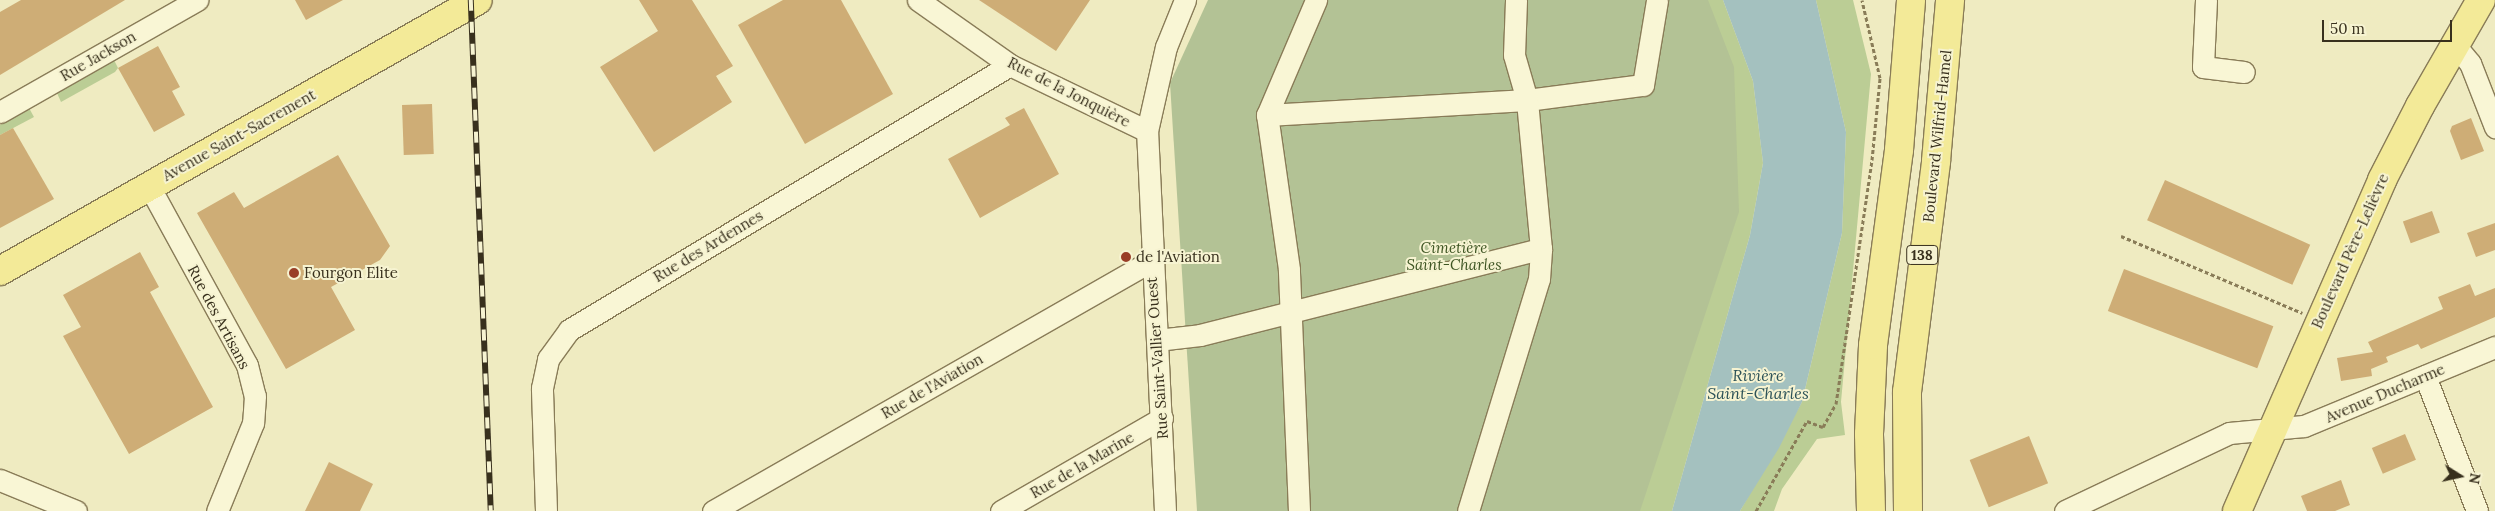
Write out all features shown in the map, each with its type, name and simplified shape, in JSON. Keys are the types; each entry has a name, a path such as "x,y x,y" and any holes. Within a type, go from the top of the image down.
{"main road":[{"name":"Avenue Saint-Sacrement","path":"0,271 478,0"},
{"name":"138","path":"1871,511 1868,434 1873,354 1899,150 1911,0"},
{"name":"Boulevard Wilfrid-Hamel","path":"1908,511 1907,392 1938,142 1950,0"},
{"name":"Boulevard Père-Lelièvre","path":"2237,511 2318,320 2382,180 2454,44 2481,0"}],"street":[{"name":"Rue Jackson","path":"0,112 197,0"},
{"name":"Rue de la Jonquière","path":"918,0 1010,65 1147,131"},
{"name":"Rue Saint-Vallier Ouest","path":"1165,511 1162,418 1151,261 1147,131 1166,47 1185,0"},
{"path":"1298,511 1289,269 1267,115 1316,0"},
{"path":"1468,511 1539,279 1541,249 1527,100 1514,55 1516,0"},
{"path":"1267,115 1527,100 1643,85 1657,0"},
{"path":"2206,0 2203,67 2244,72"},
{"path":"2454,44 2470,63 2495,128"},
{"name":"Rue des Ardennes","path":"546,511 542,388 548,359 568,330 1010,65"},
{"name":"Rue des Artisans","path":"149,186 247,365 255,396 253,423 217,511"},
{"path":"1157,340 1200,335 1291,310 1541,249"},
{"name":"Rue de l'Aviation","path":"713,511 1151,261"},
{"name":"Avenue Ducharme","path":"2065,511 2229,434 2274,427 2304,426 2495,347"},
{"path":"2425,376 2477,511"},
{"name":"Rue de la Marine","path":"1001,511 1162,418"},
{"path":"0,480 76,511"}],"path":[{"path":"1756,511 1807,421 1823,427 1836,404 1875,133 1880,78 1862,0"},
{"path":"2120,236 2318,320"}],"green space":[{"name":"Cimetière Saint-Charles","path":"1208,0 1708,0 1734,67 1739,212 1640,511 1197,511 1170,83"},
{"path":"1665,0 1723,0 1753,81 1763,163 1750,235 1672,511 1581,511"},
{"path":"1816,0 1853,0 1871,74 1841,402 1845,435 1817,439 1782,489 1774,511 1740,511 1802,402 1842,233 1846,132"},
{"path":"114,60 118,68 115,72 61,102 57,93"},
{"path":"29,108 34,117 0,135 0,125"}],"water":[{"name":"Rivière Saint-Charles","path":"1723,0 1816,0 1846,132 1842,233 1802,402 1779,448 1740,511 1672,511 1750,235 1763,163 1753,81"}],"building":[{"path":"21,0 125,0 0,75 0,12"},
{"path":"295,0 343,0 306,20"},
{"path":"639,0 692,0 733,66 716,76 732,102 654,152 600,67 658,31"},
{"path":"783,0 841,0 893,94 805,144 738,25"},
{"path":"979,0 1090,0 1056,51"},
{"path":"158,46 180,87 172,91 185,115 154,132 118,68"},
{"path":"432,104 434,154 404,155 402,105"},
{"path":"1024,108 1059,174 980,218 948,159 1010,125 1005,118"},
{"path":"2471,118 2484,151 2461,160 2450,131 2452,126"},
{"path":"13,128 54,199 0,228 0,135"},
{"name":"Fourgon Elite","path":"338,155 390,246 380,260 331,287 355,330 286,369 197,213 234,192 244,208"},
{"path":"2165,180 2310,245 2292,285 2147,220"},
{"path":"2432,211 2440,233 2411,243 2403,222"},
{"path":"2495,223 2495,250 2476,257 2467,233"},
{"path":"140,252 159,287 150,292 213,407 129,454 63,336 81,327 63,295"},
{"path":"2124,269 2273,326 2257,368 2108,311"},
{"path":"2470,284 2475,296 2495,288 2495,317 2421,349 2418,344 2386,357 2388,362 2371,369 2372,376 2341,381 2337,358 2373,352 2368,342 2443,309 2438,297"},
{"path":"2405,434 2416,460 2383,474 2372,448"},
{"path":"2029,436 2048,483 1989,507 1970,460"},
{"path":"329,462 373,484 360,511 305,511"},
{"path":"2341,480 2350,505 2335,511 2307,511 2301,496"}],"railway":[{"path":"471,0 491,511"}],"place":[{"name":"de l'Aviation","path":"1126,257"},
{"name":"Fourgon Elite","path":"294,273"}]}
